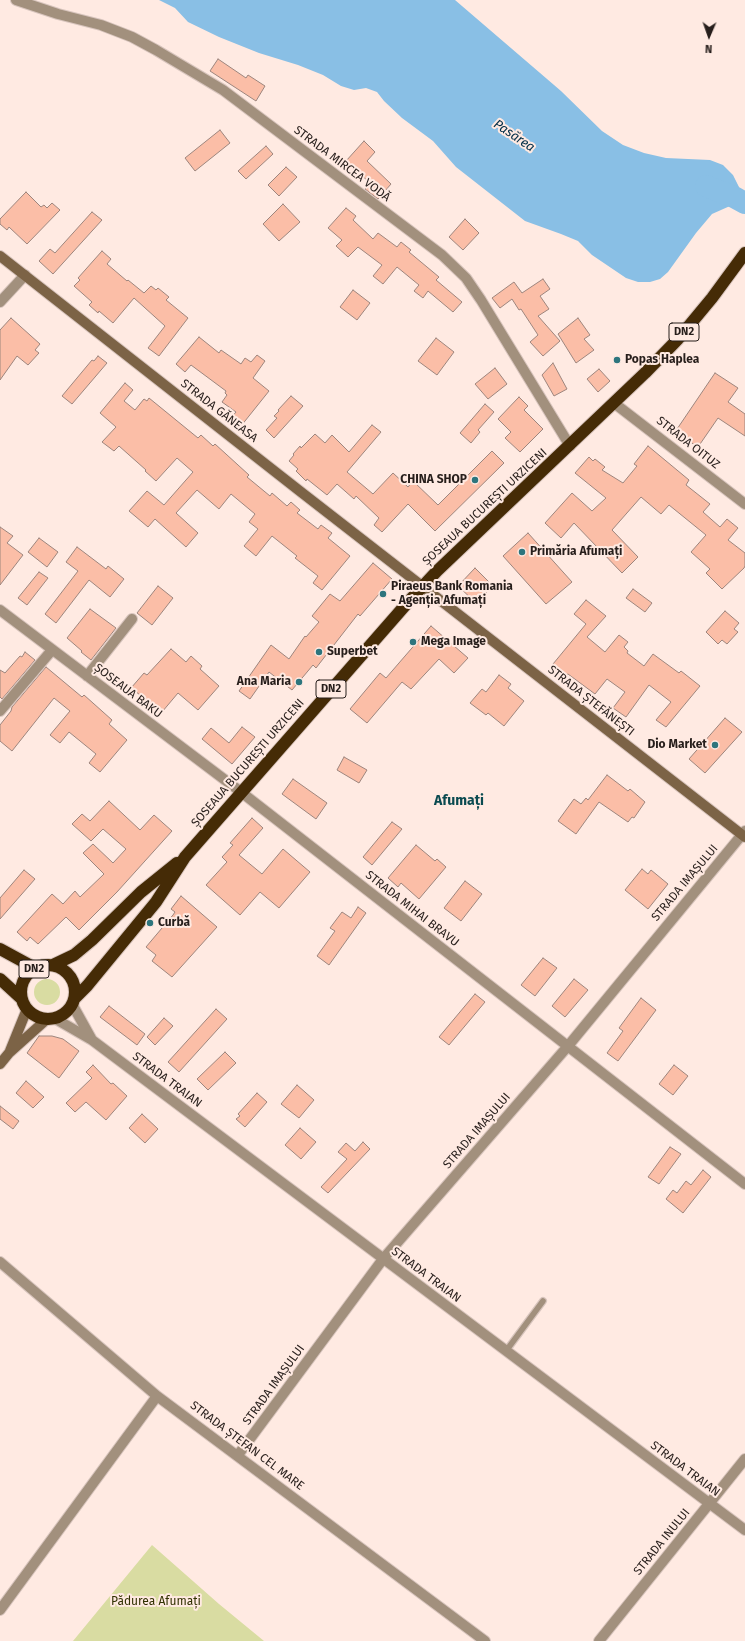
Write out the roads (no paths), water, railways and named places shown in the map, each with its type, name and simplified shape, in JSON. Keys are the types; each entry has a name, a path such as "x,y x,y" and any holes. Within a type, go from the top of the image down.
{"highway":[{"name":"ȘOSEAUA BUCUREȘTI URZICENI","path":"50,1018 62,1015 87,986 156,902 185,857 422,586 570,446 678,339 712,298 745,254"},
{"name":"ȘOSEAUA BUCUREȘTI URZICENI","path":"35,968 44,965 53,966 74,954 92,940 141,892 185,857"},
{"name":"DN2","path":"0,949 35,968 26,976 21,987 24,1004"},
{"name":"DN2","path":"53,966 68,974 74,990 73,1001"},
{"name":"DN2","path":"0,979 39,1017 50,1018"}],"main road":[{"name":"STRADA GĂNEASA","path":"0,256 422,586"},
{"name":"STRADA ȘTEFĂNEȘTI","path":"422,586 744,834"},
{"path":"9,1053 24,1004"},
{"path":"0,1064 9,1053 50,1018"}],"street":[{"name":"STRADA MIRCEA VODĂ","path":"16,0 58,14 101,25 132,37 223,90 442,255 466,278 481,300 570,446"},
{"path":"0,302 25,275"},
{"name":"STRADA OITUZ","path":"614,403 745,504"},
{"name":"ȘOSEAUA BAKU","path":"0,610 241,792"},
{"path":"87,676 132,619"},
{"path":"0,711 52,650"},
{"name":"STRADA MIHAI BRAVU","path":"241,792 745,1184"},
{"name":"STRADA IMAȘULUI","path":"238,1455 383,1259 568,1046 744,834"},
{"name":"STRADA TRAIAN","path":"73,1001 92,1040"},
{"name":"STRADA TRAIAN","path":"50,1018 92,1040 745,1530"},
{"name":"STRADA ȘTEFAN CEL MARE","path":"0,1262 157,1396 238,1455 485,1641"},
{"path":"0,1610 157,1396"},
{"name":"STRADA INULUI","path":"599,1641 745,1459"}],"lane":[{"path":"506,1351 543,1301"}],"water":[{"path":"159,0 455,0 561,91 602,131 623,145 644,153 666,158 710,160 723,165 733,175 739,187 730,206 712,214 696,233 668,272 660,279 650,282 638,282 626,278 592,255 578,241 525,221 456,167 433,141 402,118 377,92 366,88 354,90 341,86 323,75 298,65 259,53 219,37 188,22 175,8"}],"waterway":[{"name":"Pasărea","path":"706,186 745,203"}],"place":[{"name":"Popas Haplea","path":"617,360"},
{"name":"CHINA SHOP","path":"475,480"},
{"name":"Primăria Afumați","path":"522,552"},
{"name":"Piraeus Bank Romania - Agenția Afumați","path":"383,594"},
{"name":"Mega Image","path":"413,642"},
{"name":"Superbet","path":"319,652"},
{"name":"Ana Maria","path":"299,682"},
{"name":"Dio Market","path":"715,745"},
{"name":"Curbă","path":"150,923"}],"district":[{"name":"Afumați","path":"459,801"}],"park label":[{"name":"Pădurea Afumați","path":"156,1602"}]}
